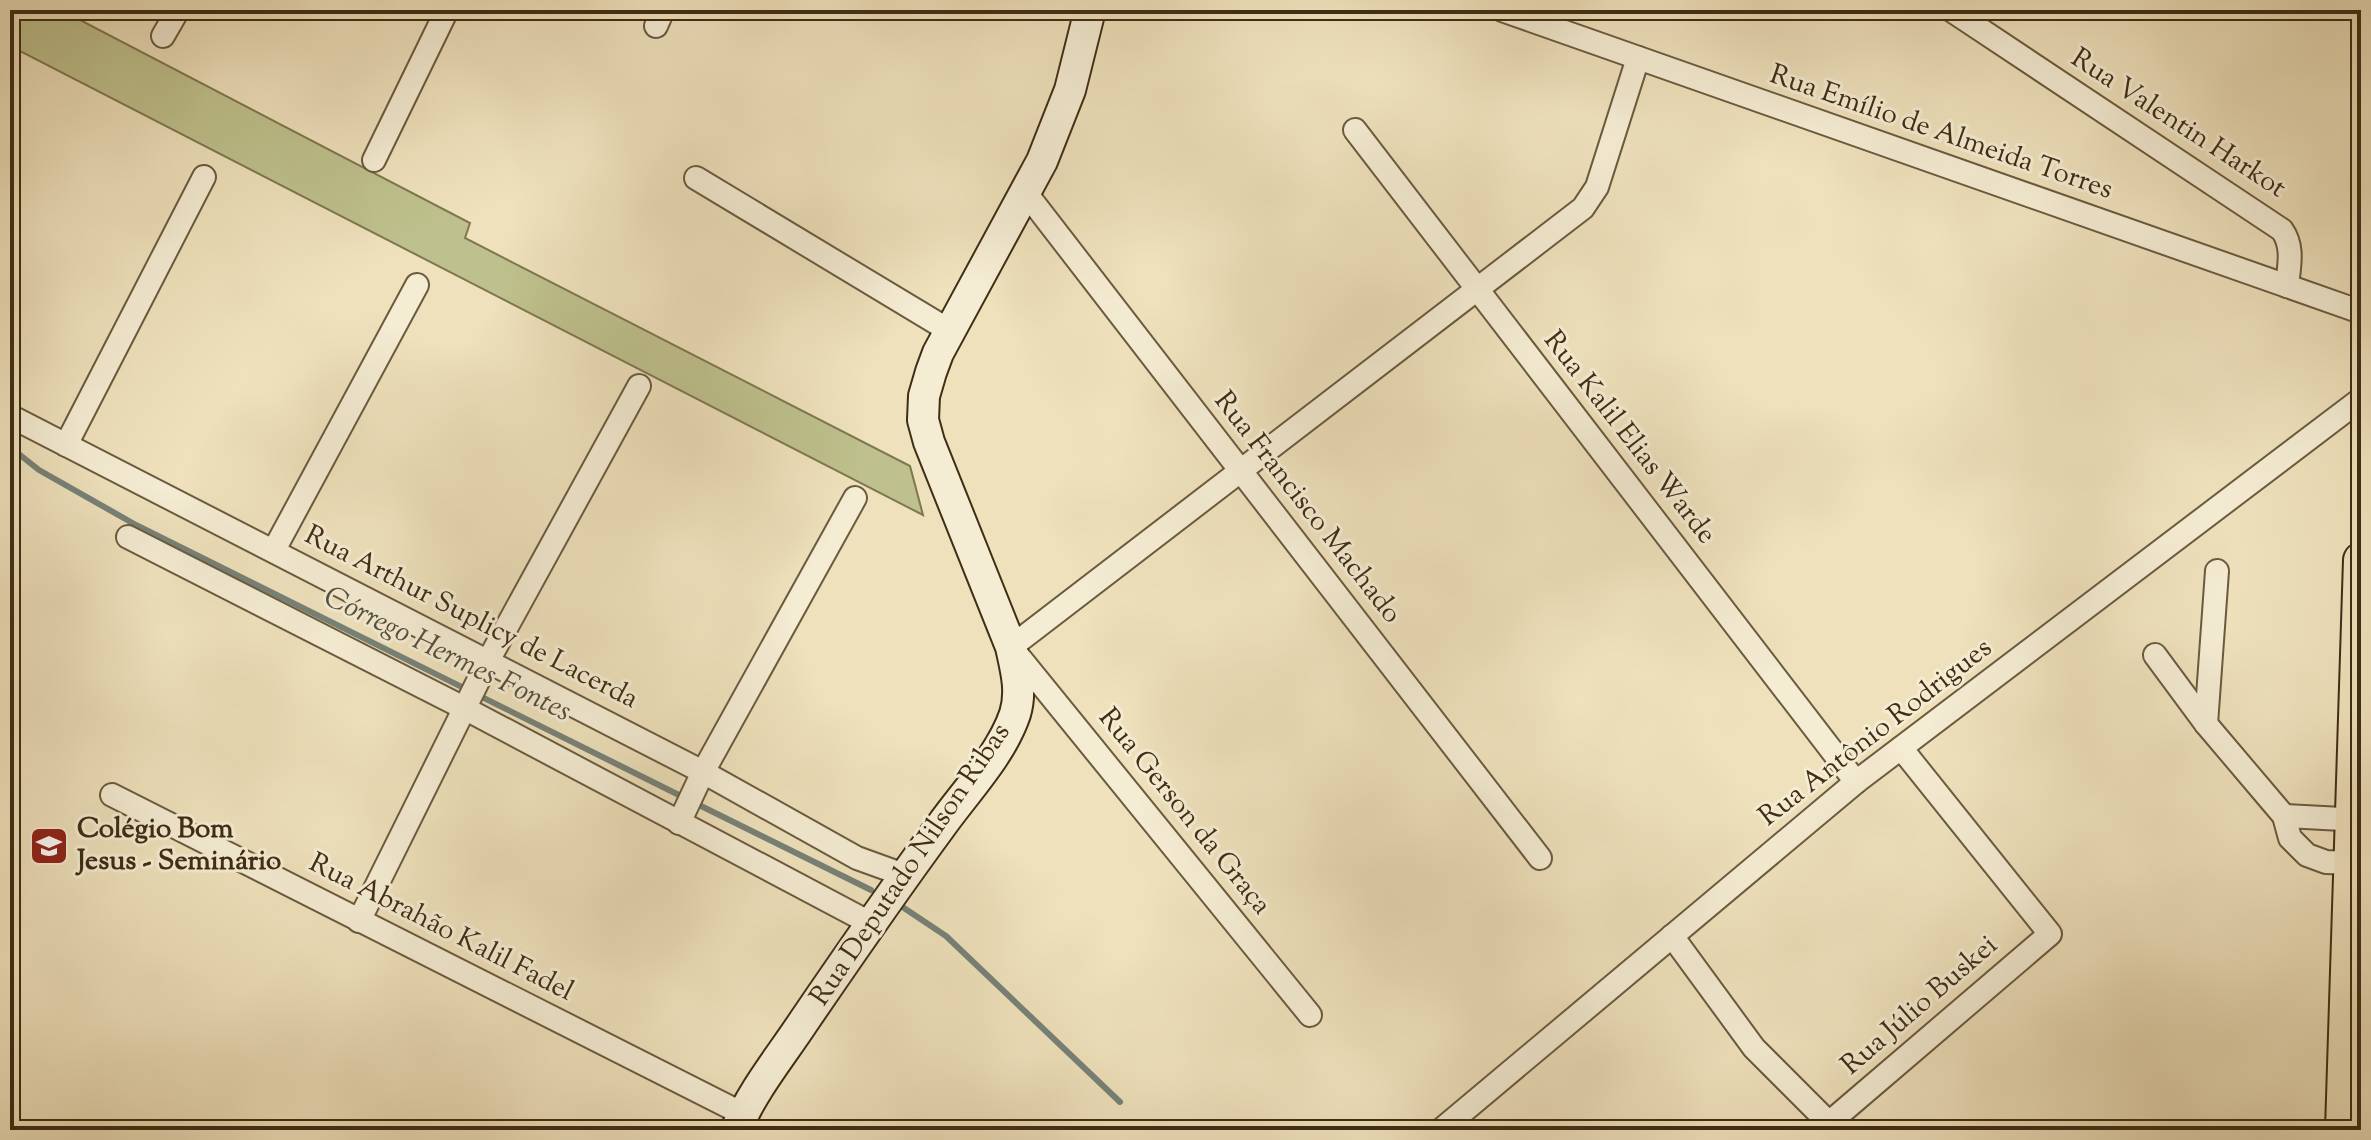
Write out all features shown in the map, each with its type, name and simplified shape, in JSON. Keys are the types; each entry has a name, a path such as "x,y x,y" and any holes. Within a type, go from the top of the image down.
{"main road":[{"path":"2343,1130 2351,863 2357,819 2361,560"}],"street":[{"path":"163,36 178,10"},
{"path":"374,160 447,10"},
{"name":"Rua Deputado Nilson Ribas","path":"739,1122 870,923 1007,731 1018,698 1018,679 1011,647 929,442 923,420 924,396 931,372 950,331 1026,193 1070,90 1090,10"},
{"name":"Rua Emílio de Almeida Torres","path":"1502,10 2361,312"},
{"name":"Rua Valentin Harkot","path":"1951,10 2282,230 2289,239 2291,249 2287,286"},
{"path":"1011,647 1574,216 1591,198 1638,58"},
{"name":"Rua Kalil Elias Warde","path":"1355,130 1856,782"},
{"path":"66,445 204,177"},
{"path":"696,178 950,331"},
{"name":"Rua Francisco Machado","path":"1026,193 1540,858"},
{"path":"274,550 417,285"},
{"path":"359,921 488,661 639,386"},
{"name":"Rua Antônio Rodrigues","path":"1441,1130 1856,782 2361,399"},
{"name":"Rua Arthur Suplicy de Lacerda","path":"10,416 703,772 857,858 904,875"},
{"path":"679,823 703,772 855,498"},
{"path":"128,537 464,708 870,923"},
{"path":"2206,724 2217,571"},
{"name":"Rua Gerson da Graça","path":"1011,647 1310,1015"},
{"path":"2155,655 2206,724 2284,816 2290,838 2307,855 2326,862 2351,863"},
{"name":"Rua Júlio Buskei","path":"1672,936 1754,1048 1829,1123 2050,934 1901,748"},
{"name":"Rua Abrahão Kalil Fadel","path":"112,795 359,921 739,1122"},
{"path":"2284,816 2357,819"}],"green space":[{"path":"10,10 61,10 470,223 465,238 910,466 923,515 10,46"}],"waterway":[{"name":"Córrego Hermes Fontes","path":"10,447 39,470 136,525 685,798"},
{"name":"Córrego Hermes Fontes","path":"695,803 871,890"},
{"path":"904,908 946,936 1120,1102"}],"place":[{"name":"Colégio Bom Jesus - Seminário","path":"49,846"}]}
